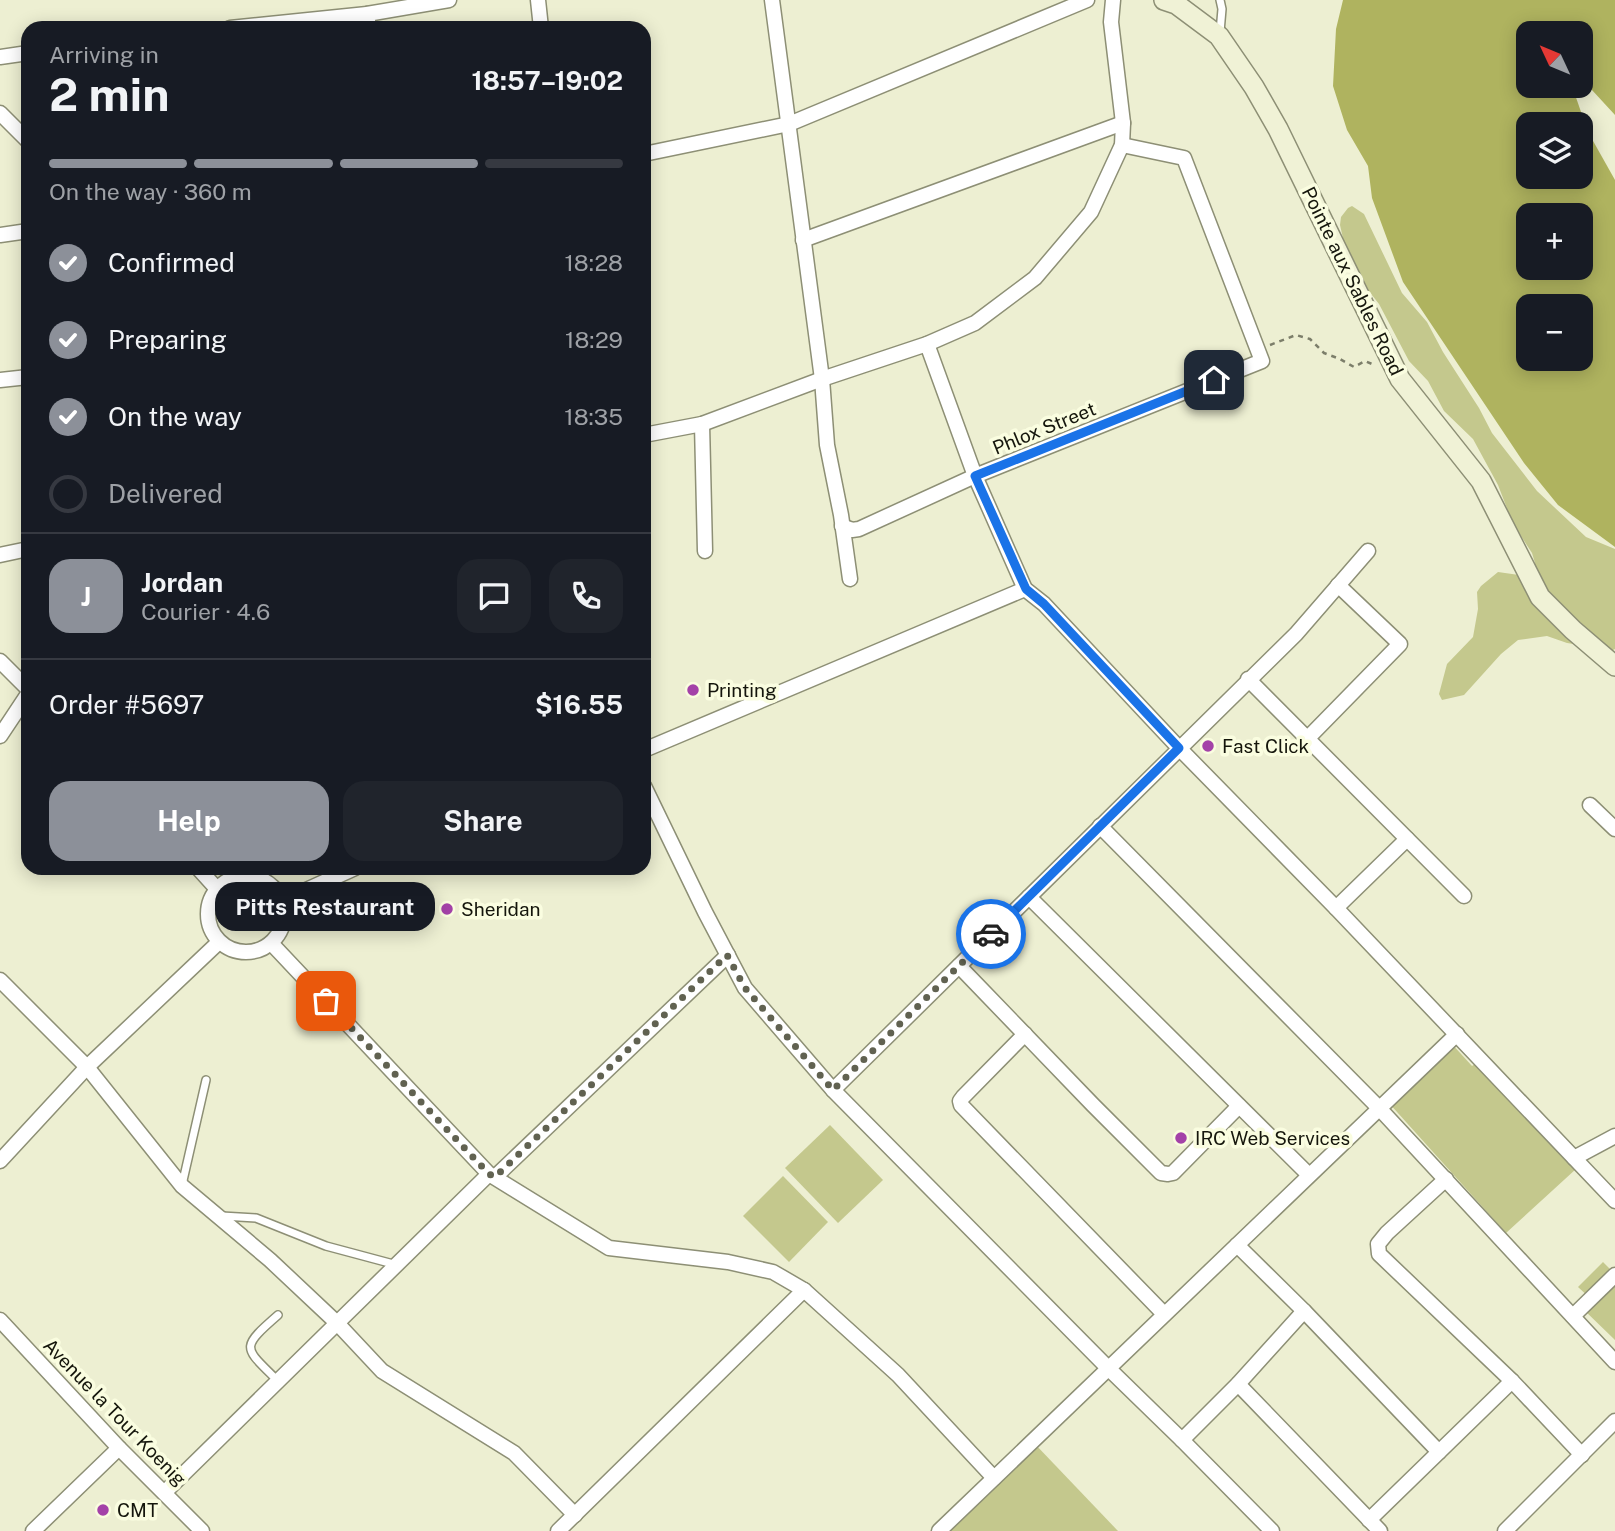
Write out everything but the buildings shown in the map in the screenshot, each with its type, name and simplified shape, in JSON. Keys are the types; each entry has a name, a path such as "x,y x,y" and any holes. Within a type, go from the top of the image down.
{"main road":[{"name":"Pointe aux Sables Road","path":"1164,0 1176,4 1219,36 1254,87 1279,129 1400,379 1481,481 1540,597 1615,666"}],"street":[{"path":"368,21 449,0"},
{"path":"538,0 540,21"},
{"path":"772,0 821,379 827,445 850,579"},
{"path":"651,153 789,124 1087,0"},
{"path":"651,434 702,424 821,379 927,344 975,323 1035,278 1091,212 1122,145 1123,122 1111,22 1114,0"},
{"path":"0,57 21,54"},
{"path":"0,113 21,134"},
{"path":"803,240 1123,122"},
{"path":"1122,145 1184,158 1260,356"},
{"path":"0,234 21,232"},
{"path":"927,344 975,476 1026,589 1044,604 1615,1201"},
{"name":"Phlox Street","path":"842,526 852,530 859,529 975,476 1260,356"},
{"path":"0,380 21,378"},
{"path":"702,424 705,551"},
{"path":"0,555 21,551"},
{"path":"833,1090 1296,634 1368,551"},
{"path":"1308,738 1401,645 1338,584"},
{"path":"651,747 1026,589"},
{"path":"0,661 21,684"},
{"path":"1248,679 1464,896"},
{"path":"0,736 21,703"},
{"path":"651,800 745,988 833,1090 1272,1531"},
{"path":"1590,805 1615,829"},
{"path":"1100,825 1379,1108 1615,1362"},
{"path":"1336,908 1407,839"},
{"path":"204,875 217,889"},
{"path":"282,901 340,875"},
{"path":"240,876 253,876 266,881 276,889 285,912 284,924 279,934 271,943 251,953 228,949 212,933 208,922 211,898 217,889 228,880 240,876"},
{"path":"1028,897 1309,1175"},
{"path":"0,1161 87,1066 219,942"},
{"path":"271,943 492,1176 609,1248 728,1262 772,1272 804,1290 898,1375 994,1478"},
{"path":"165,1492 397,1265 727,955"},
{"path":"959,966 1161,1172 1173,1172 1239,1106"},
{"path":"0,980 87,1066 182,1186 270,1260 337,1323 382,1371 514,1453 575,1515"},
{"path":"1025,1034 963,1097 961,1105 1164,1314"},
{"path":"939,1531 1457,1034"},
{"path":"1574,1158 1615,1136"},
{"path":"1446,1180 1387,1233 1378,1244 1379,1254 1512,1381 1581,1455"},
{"path":"1237,1245 1439,1452"},
{"path":"1573,1316 1615,1275"},
{"path":"558,1531 804,1290"},
{"path":"1182,1440 1238,1384 1304,1311"},
{"name":"Avenue la Tour Koenig","path":"0,1320 119,1448 202,1531"},
{"path":"1369,1520 1512,1381"},
{"path":"1238,1384 1380,1531"},
{"path":"1514,1528 1615,1421"},
{"path":"33,1531 119,1448"}],"lane":[{"path":"1219,36 1222,9 1220,0"},
{"path":"182,1186 206,1080"},
{"path":"218,1215 256,1218 326,1246 397,1265"},
{"path":"278,1315 254,1336 250,1344 252,1355 278,1381"}],"path":[{"path":"1260,356 1296,335 1310,339 1324,353 1354,367 1366,361 1400,379"}],"shaded area":[{"path":"1343,0 1615,0 1615,115 1593,91 1593,21 1516,21 1516,98 1576,98 1581,112 1516,112 1516,189 1593,189 1593,141 1615,180 1615,547 1558,505 1524,463 1403,282 1372,198 1368,166 1347,130 1333,86 1336,29"},
{"path":"1352,206 1364,214 1402,293 1427,322 1492,433 1537,491 1586,537 1615,549 1615,649 1567,643 1547,636 1518,640 1501,654 1464,695 1442,700 1439,694 1447,664 1473,637 1478,609 1477,592 1481,586 1498,572 1526,576 1535,563 1532,553 1513,524 1498,485 1473,439 1444,411 1428,381 1409,361 1379,304 1353,271 1340,225 1341,217"},
{"path":"1451,1043 1472,1066 1478,1062 1576,1169 1506,1233 1388,1102"},
{"path":"830,1125 883,1180 838,1223 785,1168"},
{"path":"783,1176 828,1222 789,1262 743,1216"},
{"path":"1603,1262 1615,1274 1615,1340 1581,1307 1590,1298 1578,1287"},
{"path":"1034,1443 1118,1531 941,1531"}],"way so far":[{"path":"326,1001 489,1174 495,1177 727,955 745,988 833,1090 991,934"}],"place":[{"name":"Printing","path":"693,690"},
{"name":"Fast Click","path":"1208,746"},
{"name":"Sheridan","path":"447,909"},
{"name":"Pitts Restaurant","path":"326,1001"},
{"name":"IRC Web Services","path":"1181,1138"},
{"name":"CMT","path":"103,1510"}],"route":[{"path":"991,934 1179,748 1044,604 1026,589 975,476 1214,380"}]}
